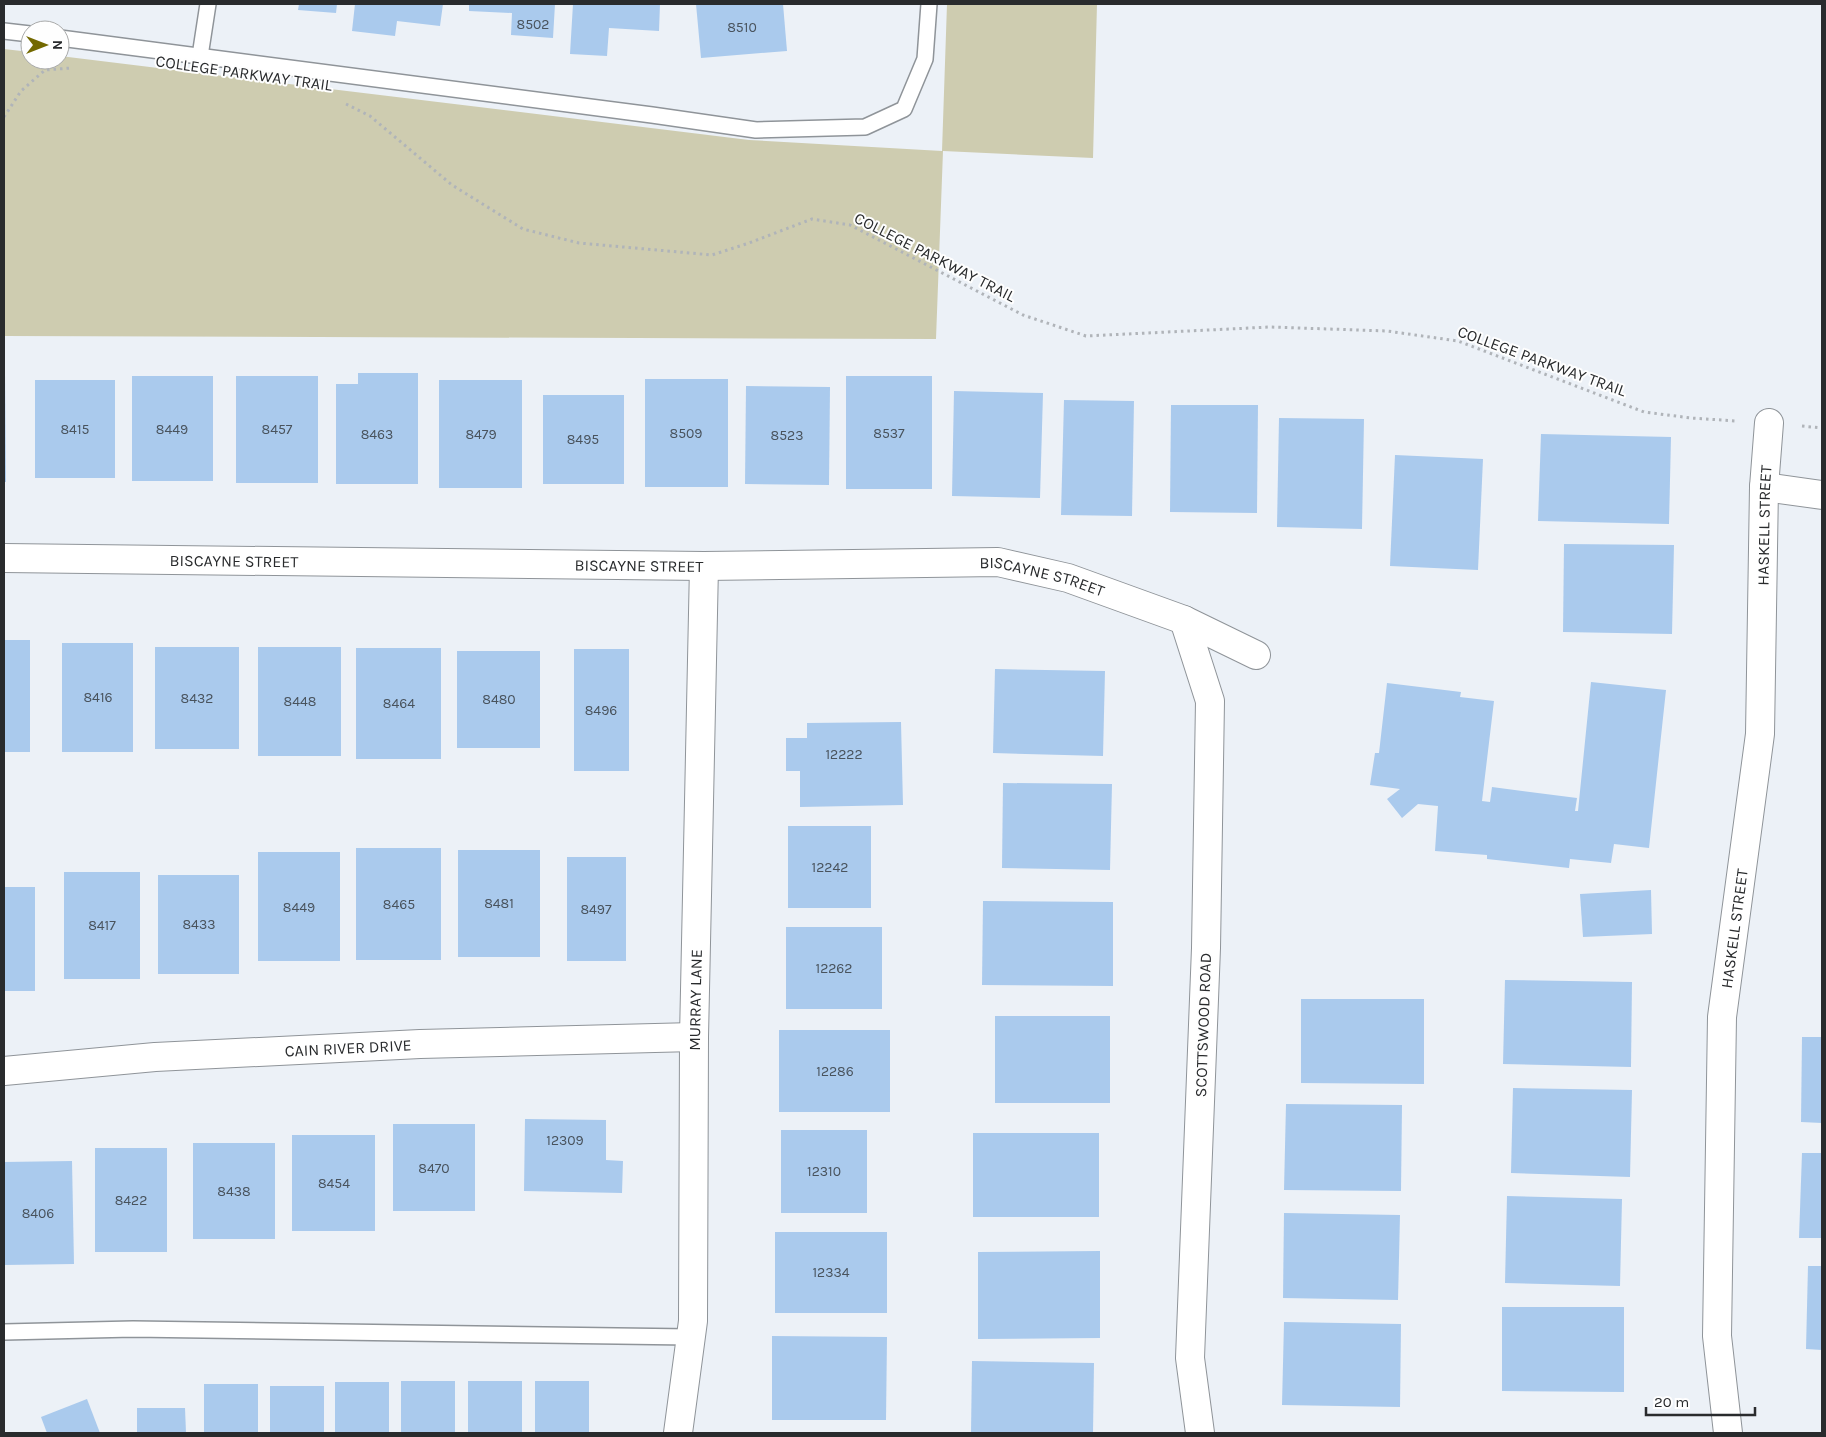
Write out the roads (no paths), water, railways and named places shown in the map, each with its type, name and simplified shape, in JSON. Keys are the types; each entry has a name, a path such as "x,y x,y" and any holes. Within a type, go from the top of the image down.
{"street":[{"name":"HASKELL STREET","path":"1728,1433 1717,1336 1722,1017 1760,734 1764,487 1769,423"},
{"path":"1764,487 1822,495"},
{"name":"BISCAYNE STREET","path":"4,558 704,566 998,562 1068,578 1184,620 1256,655"},
{"name":"MURRAY LANE","path":"678,1433 693,1321 694,1037 704,566"},
{"name":"SCOTTSWOOD ROAD","path":"1184,620 1210,701 1206,948 1190,1358 1200,1433"},
{"name":"CAIN RIVER DRIVE","path":"4,1071 155,1057 420,1044 694,1037"}],"lane":[{"path":"200,56 208,4"},
{"path":"70,39 756,130 865,127 904,109 925,59 930,4"},
{"path":"4,31 20,33"},
{"path":"4,1332 133,1329 690,1337"}]}
